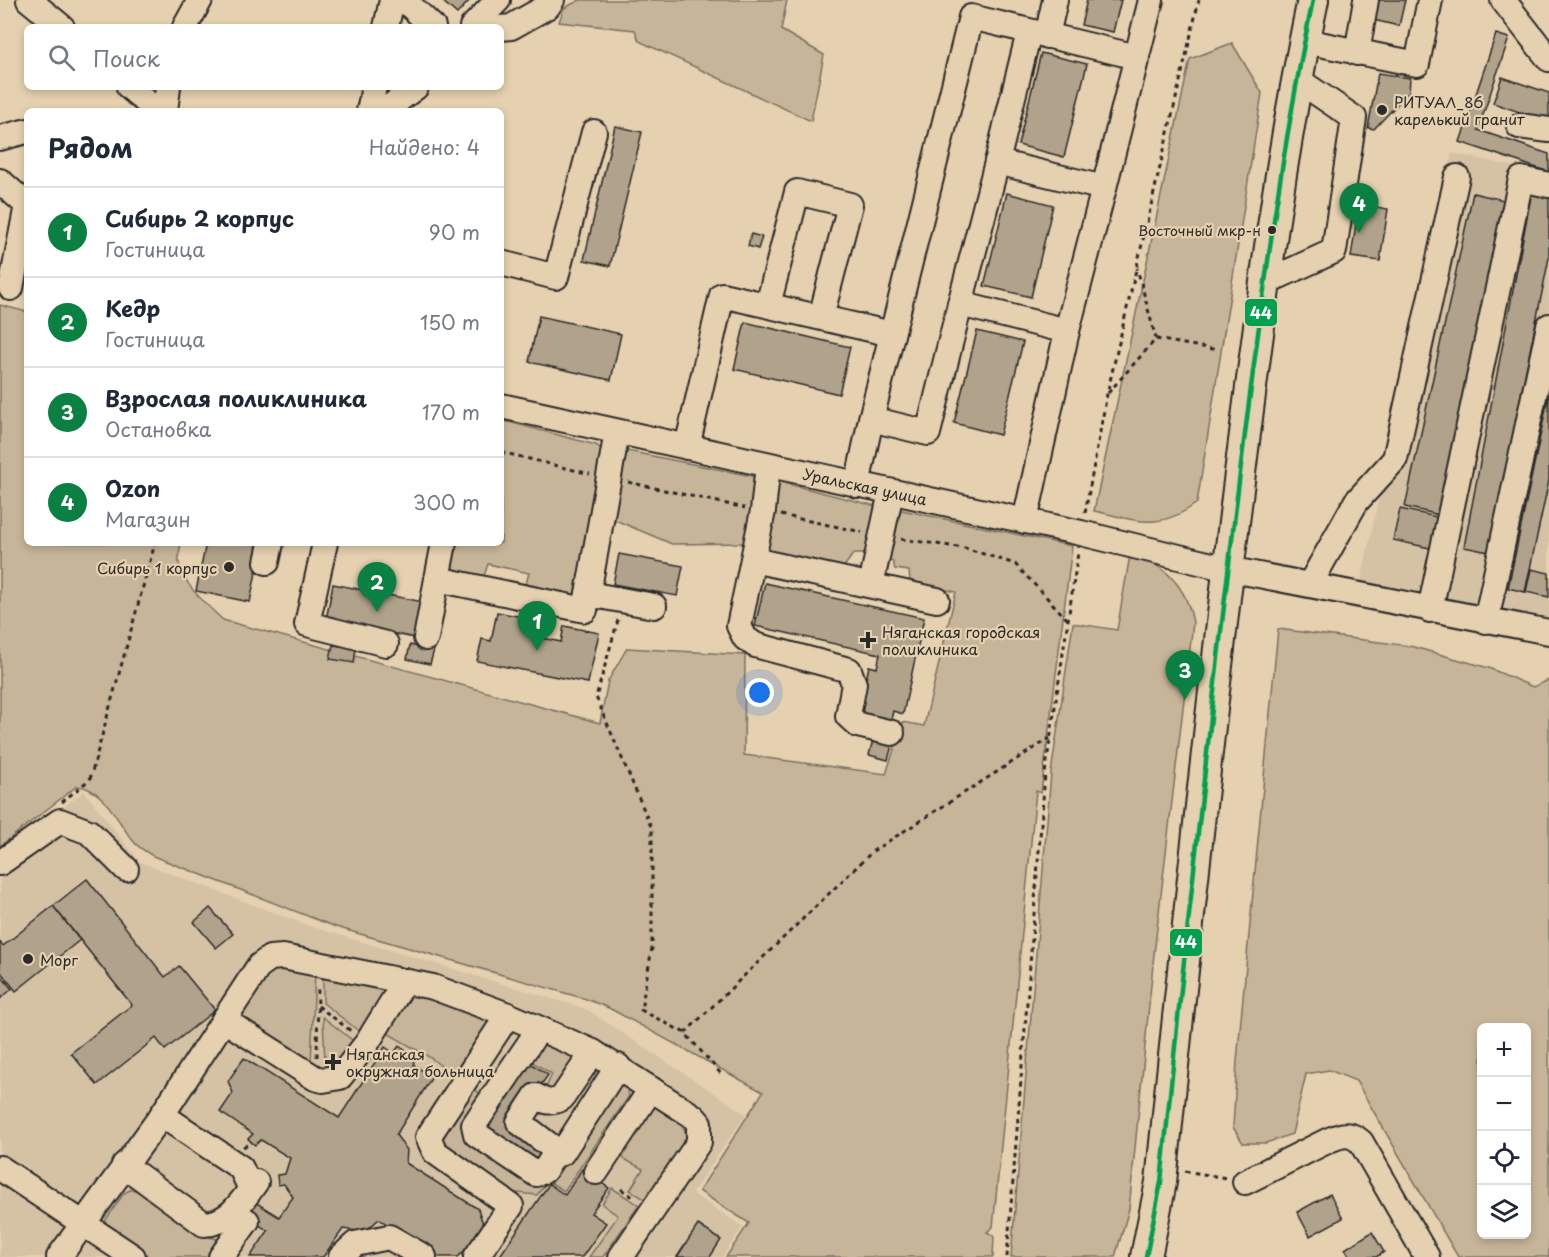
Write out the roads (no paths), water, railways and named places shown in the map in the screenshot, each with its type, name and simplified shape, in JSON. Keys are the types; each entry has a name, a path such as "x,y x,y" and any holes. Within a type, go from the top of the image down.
{"main road":[{"path":"1146,1257 1162,1167 1228,569 1266,282 1313,0"}],"street":[{"path":"29,0 58,24"},
{"path":"187,24 200,0"},
{"path":"387,24 392,0"},
{"path":"404,0 430,24"},
{"path":"475,24 498,0"},
{"path":"504,28 511,27 548,6 552,0"},
{"path":"871,419 928,433 998,162 1038,34 1055,0"},
{"path":"1025,521 1067,331 1150,0"},
{"path":"1357,52 1366,0"},
{"path":"1305,41 1417,64 1430,0"},
{"path":"1503,0 1549,59"},
{"path":"857,485 871,419 971,17 1137,57"},
{"path":"1266,282 1334,251 1354,118 1298,80"},
{"path":"132,90 153,108"},
{"path":"165,108 168,90"},
{"path":"370,108 373,90"},
{"path":"388,108 412,90"},
{"path":"1519,126 1549,130"},
{"path":"0,138 24,131"},
{"path":"504,264 556,278 594,132"},
{"path":"998,162 1104,188"},
{"path":"1310,584 1356,502 1395,459 1457,177"},
{"path":"1430,610 1521,179 1549,185"},
{"path":"0,181 24,202"},
{"path":"768,305 797,192 850,205 821,317"},
{"path":"13,288 24,223"},
{"path":"687,447 722,295 892,334"},
{"path":"960,304 1067,331"},
{"path":"1486,621 1549,326"},
{"name":"Уральская улица","path":"504,407 1081,533 1228,569 1549,632"},
{"path":"437,579 585,610 617,432"},
{"path":"768,465 763,512 739,626 745,638 755,645 849,670 854,684 848,716 858,725 892,734"},
{"path":"871,585 891,492"},
{"path":"324,546 307,624 386,644"},
{"path":"426,638 437,579 440,546"},
{"path":"753,560 937,600"},
{"path":"588,594 654,606"},
{"path":"0,863 60,821 89,832 126,869"},
{"path":"59,1257 162,1115 259,966 270,958 283,957 433,987 508,1015 593,1052 693,1116 699,1123 701,1132 699,1142 621,1257"},
{"path":"224,1020 323,1080 340,1077 367,1043 405,981"},
{"path":"476,1257 511,1206 435,1152 428,1137 508,1015"},
{"path":"539,1029 474,1125 476,1134 536,1174 544,1171 557,1151"},
{"path":"593,1052 562,1098 554,1102 544,1102 536,1096 519,1122 557,1151 561,1153 618,1066"},
{"path":"596,1172 651,1089"},
{"path":"124,1165 204,1224 213,1224 228,1217 256,1182 249,1185 241,1168 162,1115"},
{"path":"1245,1182 1343,1135 1353,1136 1361,1142 1427,1257"},
{"path":"0,1168 133,1257"},
{"path":"221,1257 247,1221"},
{"path":"340,1257 355,1244 389,1237 424,1257"}],"place":[{"name":"РИТУАЛ_86 карелький гранит","path":"1382,110"},
{"name":"Восточный мкр-н","path":"1272,230"},
{"name":"Ozon","path":"1359,233"},
{"name":"Сибирь 1 корпус","path":"229,567"},
{"name":"Кедр","path":"377,612"},
{"name":"Няганская городская поликлиника","path":"868,640"},
{"name":"Сибирь 2 корпус","path":"537,651"},
{"name":"Взрослая поликлиника","path":"1185,700"},
{"name":"Морг","path":"28,959"},
{"name":"Няганская окружная больница","path":"333,1062"}]}
